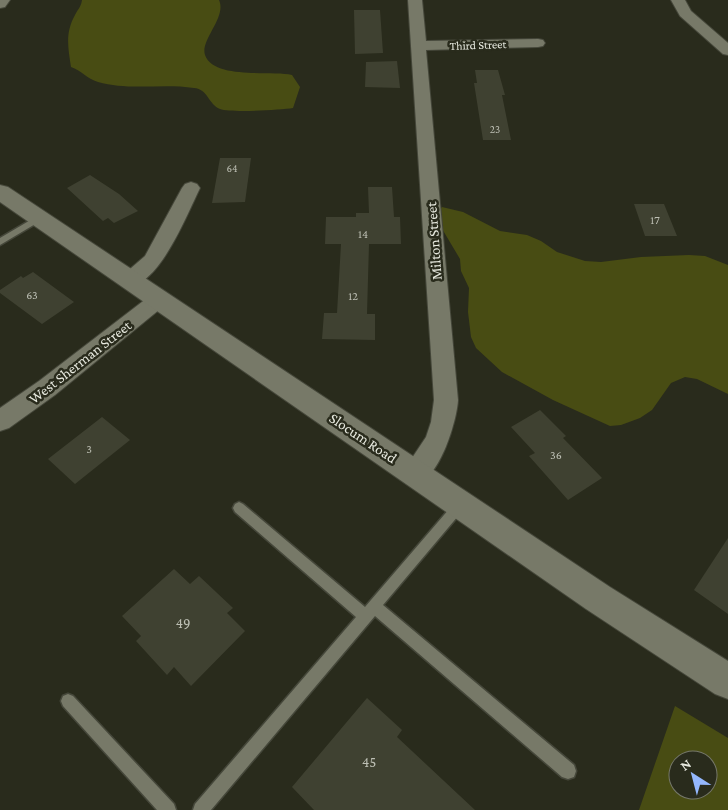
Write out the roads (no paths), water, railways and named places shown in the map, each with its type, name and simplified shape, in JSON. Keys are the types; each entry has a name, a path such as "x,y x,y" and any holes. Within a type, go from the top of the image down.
{"main road":[{"name":"Slocum Road","path":"0,192 598,598 728,681"}],"street":[{"path":"0,4 3,0"},
{"name":"Milton Street","path":"415,0 446,400 445,419 441,434 434,448 415,473"},
{"path":"678,0 685,13 728,51"},
{"name":"Third Street","path":"419,46 538,43"},
{"path":"130,280 153,260 191,188"},
{"name":"West Sherman Street","path":"0,421 47,388 158,300"}],"lane":[{"path":"0,242 39,218"},
{"path":"201,810 460,504"},
{"path":"239,508 568,772"},
{"path":"68,701 168,810"}]}
